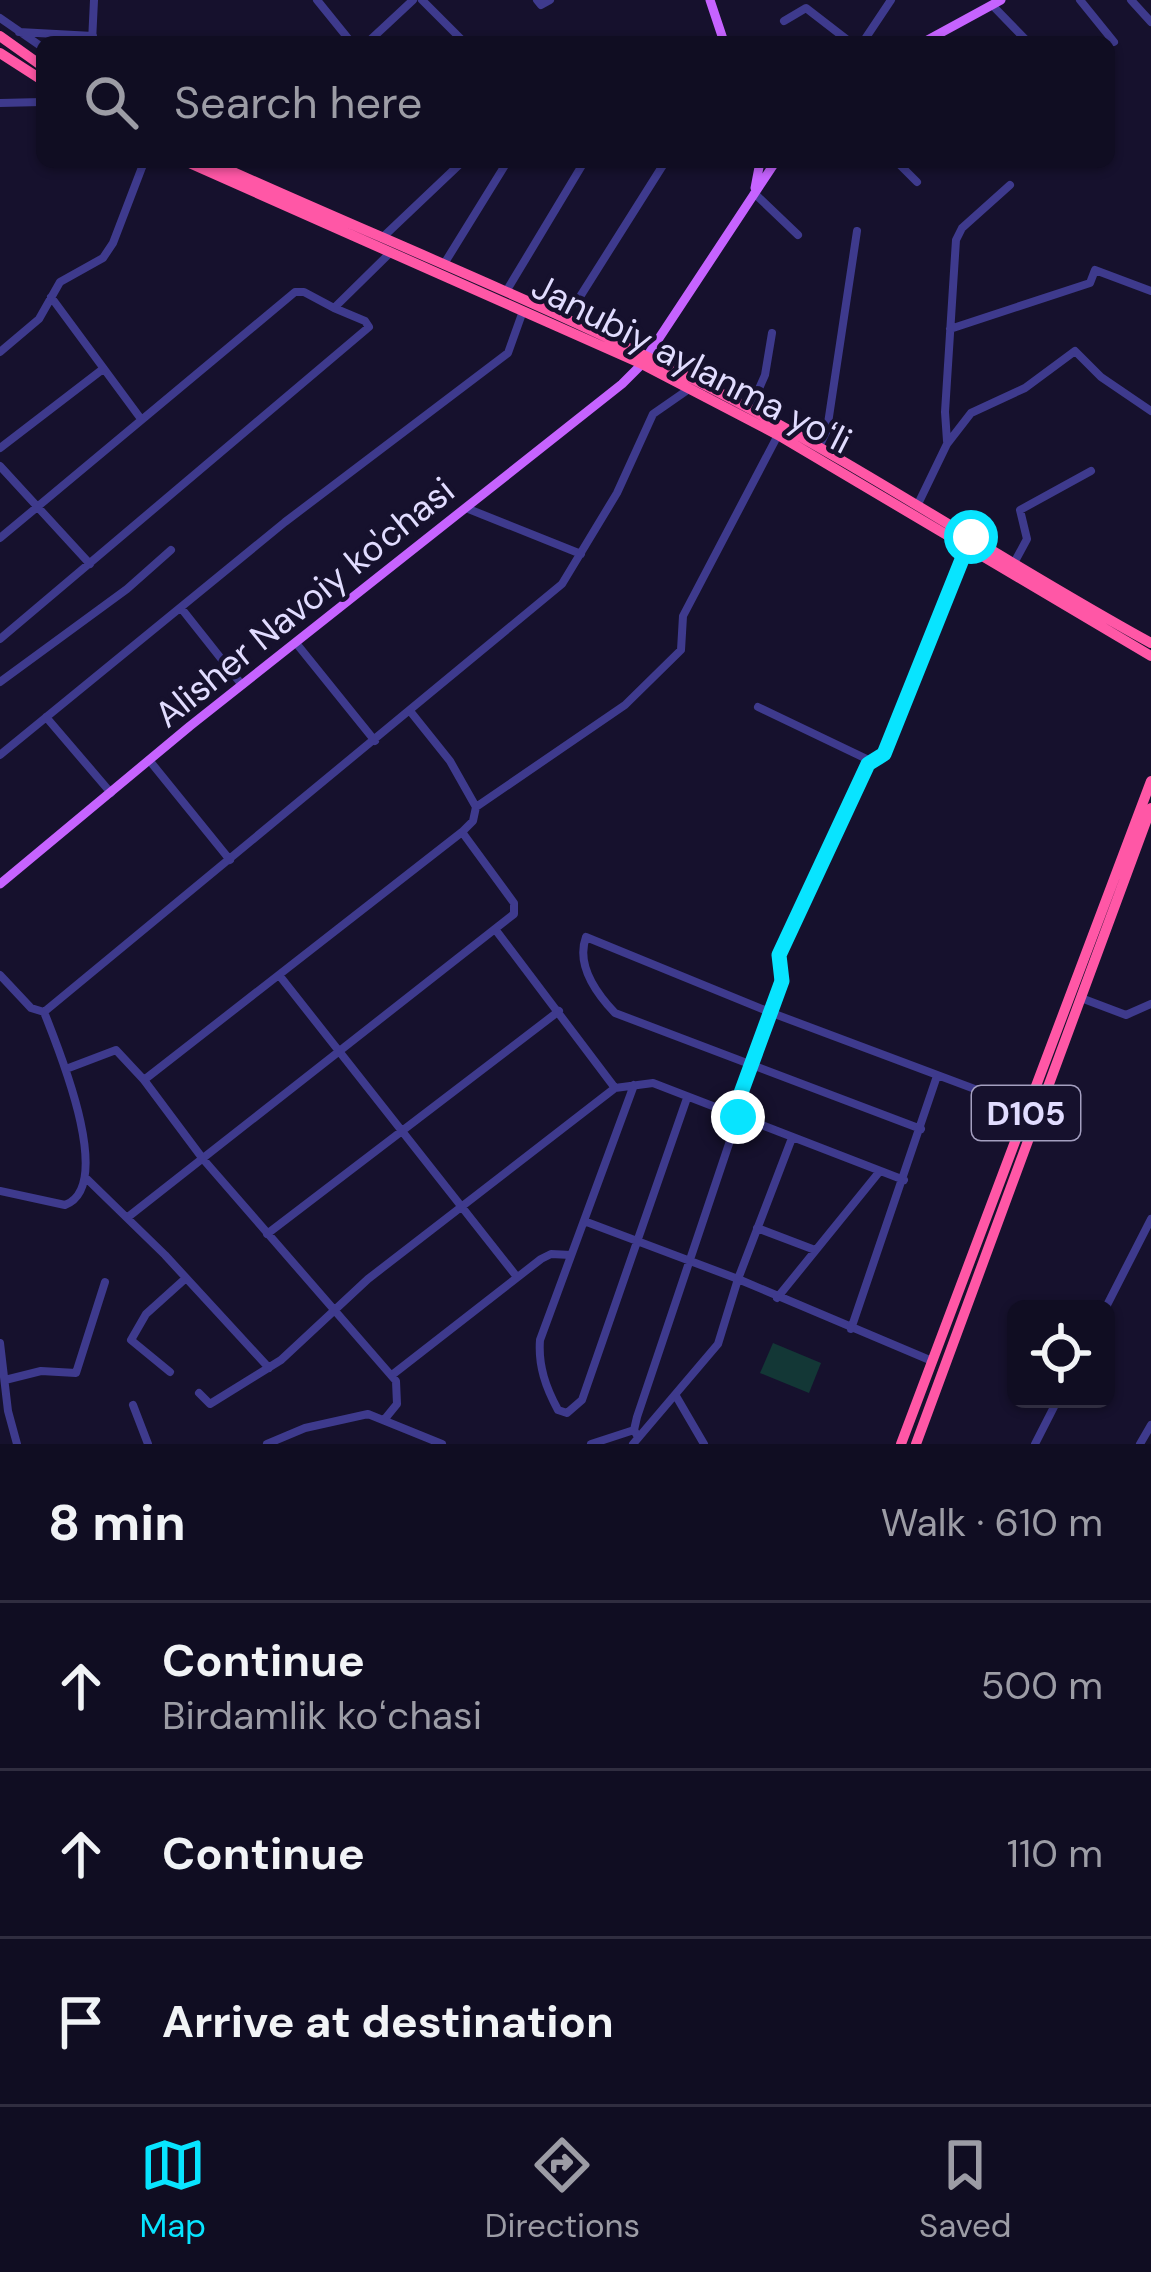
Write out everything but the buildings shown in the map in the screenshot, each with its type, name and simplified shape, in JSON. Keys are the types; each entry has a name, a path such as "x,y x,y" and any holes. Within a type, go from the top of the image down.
{"highway":[{"path":"0,36 36,62"},
{"path":"0,53 36,76"},
{"name":"Janubiy aylanma yoʻli","path":"201,168 750,409 917,504 969,541 1014,563 1150,653"},
{"name":"Janubiy aylanma yoʻli","path":"225,168 507,290 644,360 969,541 1150,653"},
{"name":"D105","path":"901,1444 1151,782"},
{"name":"D105","path":"916,1444 1151,808"}],"main road":[{"path":"710,0 722,36"},
{"path":"939,36 997,3"},
{"name":"Alisher Navoiy ko'chasi","path":"0,884 622,384 644,360 754,193 765,168"}],"street":[{"path":"93,36 94,0"},
{"path":"317,0 346,36"},
{"path":"374,36 413,0"},
{"path":"422,0 458,36"},
{"path":"537,0 542,5 550,0"},
{"path":"867,36 891,0"},
{"path":"1080,0 1109,36"},
{"path":"1131,0 1151,22"},
{"path":"997,3 1023,36"},
{"path":"784,20 806,8 842,36"},
{"path":"0,18 36,43"},
{"path":"19,32 61,36"},
{"path":"0,103 36,102"},
{"path":"0,352 39,319 60,282 103,258 142,168"},
{"path":"383,237 456,168"},
{"path":"444,264 503,168"},
{"path":"507,290 580,168"},
{"path":"576,303 660,168"},
{"path":"903,168 917,182"},
{"path":"947,443 957,236 1010,184"},
{"path":"754,193 798,235"},
{"path":"819,447 827,430 857,231"},
{"path":"334,308 391,252"},
{"path":"950,329 1090,283 1095,269 1151,291"},
{"path":"0,538 295,292 304,292 369,327 0,639"},
{"path":"50,296 141,419"},
{"path":"0,741 4,752 285,522 508,353 524,310"},
{"path":"750,409 765,375 772,333"},
{"path":"917,504 947,443 971,413 1025,388 1076,351 1101,377 1151,411"},
{"path":"0,448 104,368"},
{"path":"44,1012 562,584 617,493 653,414 689,389"},
{"path":"476,807 625,705 678,654 682,616 778,435"},
{"path":"0,466 90,564"},
{"path":"1014,563 1027,539 1020,509 1091,471"},
{"path":"466,508 581,554"},
{"path":"635,1437 688,1260 738,1117 736,1107 782,981 779,955 871,761 886,748 969,541"},
{"path":"0,682 127,590 171,550"},
{"path":"181,608 242,685"},
{"path":"296,643 375,741"},
{"path":"758,707 871,761"},
{"path":"144,1080 473,821 476,807 450,761 410,711"},
{"path":"46,717 111,793"},
{"path":"149,760 230,860"},
{"path":"128,1216 514,914 516,907 461,832"},
{"path":"495,929 615,1088"},
{"path":"921,1129 612,1011 588,975 586,937 1028,1109"},
{"path":"0,975 31,1008 44,1012"},
{"path":"279,975 517,1277"},
{"path":"1080,998 1126,1015 1151,1004"},
{"path":"267,1234 559,1011"},
{"path":"0,1191 65,1205 80,1196 87,1179 79,1116 44,1012"},
{"path":"66,1069 116,1050 144,1080 203,1159 392,1375 398,1398 384,1420"},
{"path":"850,1329 938,1076"},
{"path":"635,1083 539,1348 541,1370 558,1411 567,1413 582,1400 687,1098"},
{"path":"199,1393 210,1404 268,1368 335,1308 615,1088 652,1083 904,1180"},
{"path":"591,1444 635,1437 718,1344 792,1138"},
{"path":"777,1298 880,1171"},
{"path":"87,1179 128,1216 268,1368"},
{"path":"1110,1300 1143,1245 1151,1219"},
{"path":"584,1221 738,1279 932,1361"},
{"path":"757,1228 814,1250"},
{"path":"392,1375 548,1255 572,1255"},
{"path":"170,1372 130,1340 146,1314 186,1278"},
{"path":"4,1380 41,1371 76,1372 105,1282"},
{"path":"0,1343 4,1412 17,1444"},
{"path":"676,1396 704,1444"},
{"path":"133,1405 148,1444"},
{"path":"1035,1444 1053,1408"},
{"path":"267,1444 359,1414 442,1444"},
{"path":"1140,1444 1151,1425"}],"green space":[{"path":"773,1343 821,1363 809,1393 760,1373"}],"route":[{"path":"738,1117 738,1101 782,981 779,955 868,764 884,754 971,537"}]}
